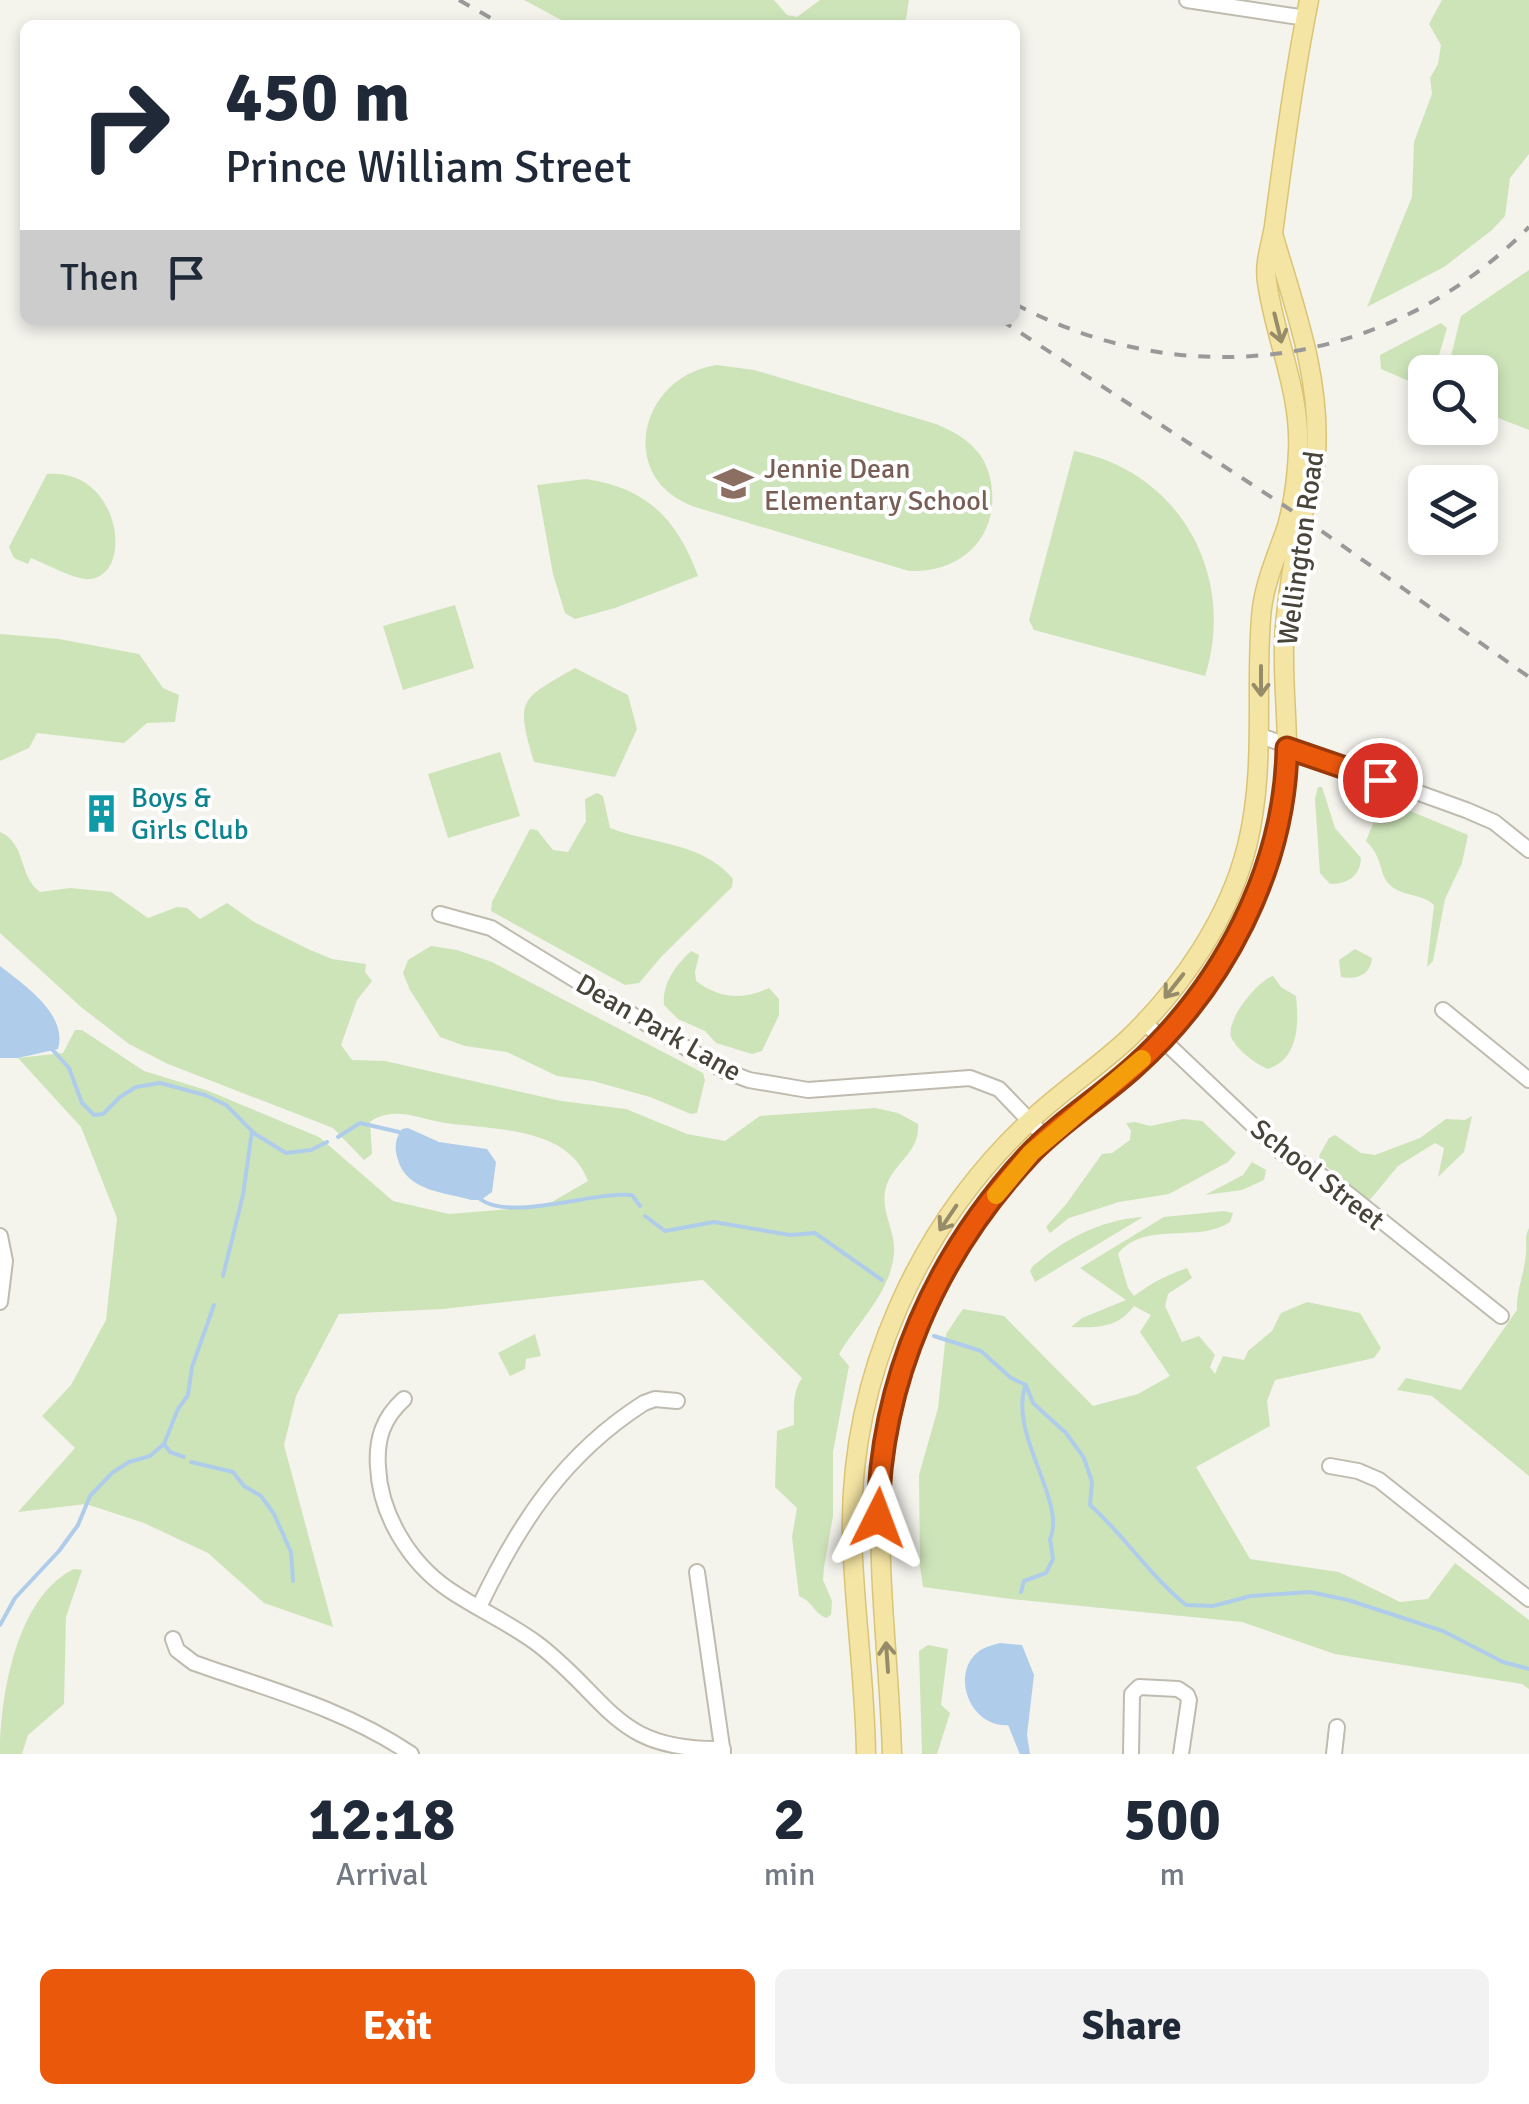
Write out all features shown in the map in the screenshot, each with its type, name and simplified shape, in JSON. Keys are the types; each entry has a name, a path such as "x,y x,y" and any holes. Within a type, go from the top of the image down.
{"main road":[{"name":"Wellington Road","path":"866,1754 852,1535 854,1483 865,1407 886,1338 916,1268 953,1209 1030,1120 1144,1022 1204,945 1225,906 1247,845 1260,775 1261,611 1293,502 1299,433 1267,280 1266,252 1273,234 1279,171 1307,9"},
{"name":"Wellington Road","path":"892,1754 878,1547 879,1488 892,1398 912,1339 943,1270 974,1220 1047,1139 1162,1039 1203,990 1253,902 1276,832 1287,748 1284,632 1294,557 1313,476 1316,427 1308,349 1273,234"}],"street":[{"path":"1186,0 1307,9"},
{"path":"1261,736 1466,810 1494,822 1529,850"},
{"name":"Dean Park Lane","path":"440,914 480,923 502,934 725,1071 749,1080 808,1090 970,1078 998,1089 1047,1139"},
{"path":"1443,1010 1529,1080"},
{"name":"School Street","path":"1144,1022 1280,1151 1338,1186 1501,1316"},
{"path":"0,1236 5,1261 0,1302"},
{"path":"404,1400 383,1422 378,1446 383,1500 390,1520 416,1560 448,1589 542,1648 610,1713 646,1739 679,1748 723,1752 697,1572"},
{"path":"479,1606 519,1530 562,1472 644,1403 677,1400"},
{"path":"1330,1466 1379,1480 1529,1599"},
{"path":"172,1639 177,1650 194,1664 338,1713 410,1754"},
{"path":"1131,1754 1132,1694 1139,1687 1178,1689 1187,1695 1181,1754"},
{"path":"1334,1754 1337,1727"}],"green space":[{"path":"524,0 774,0 787,15 797,17 820,0 909,0 906,20 562,20"},
{"path":"1442,0 1529,0 1529,154 1510,178 1505,216 1492,230 1444,267 1367,307 1412,197 1414,142 1432,94 1430,78 1438,64 1441,45 1429,24"},
{"path":"1529,270 1529,430 1498,418 1498,355 1451,355 1461,316"},
{"path":"1441,323 1447,328 1439,355 1408,355 1408,381 1381,369 1380,355"},
{"path":"717,365 754,370 936,424 962,437 982,458 992,491 992,509 980,539 970,551 943,567 909,571 695,507 670,493 654,475 646,453 647,430 655,407 669,388 690,373"},
{"path":"1074,451 1111,462 1143,480 1170,504 1191,533 1205,566 1213,601 1213,638 1205,676 1034,630 1029,620"},
{"path":"47,474 72,476 91,487 105,503 113,522 115,542 113,560 104,573 84,579 31,558 28,564 14,558 9,547"},
{"path":"586,479 626,490 657,510 680,538 698,576 615,608 575,619 565,613 553,574 537,485"},
{"path":"455,605 474,668 403,690 383,626"},
{"path":"0,634 59,639 139,654 163,688 179,695 175,722 147,723 124,743 37,733 29,748 0,761"},
{"path":"575,668 628,695 637,729 615,777 534,762 525,725 527,703 543,687"},
{"path":"500,752 520,816 448,838 428,774"},
{"path":"1318,787 1322,787 1335,828 1361,858 1355,875 1342,883 1330,884 1320,873 1315,799"},
{"path":"597,793 603,796 610,828 692,851 721,867 733,879 732,887 639,983 625,985 491,911 530,829 537,830 553,850 568,852 586,821 585,799"},
{"path":"1379,809 1394,815 1408,810 1468,835 1462,863 1445,899 1433,961 1427,967 1434,905 1399,891 1386,879 1366,841"},
{"path":"0,832 15,844 28,878 40,892 70,888 111,892 148,918 177,907 187,908 200,919 227,903 254,922 308,949 332,959 366,964 365,972 372,981 357,1000 341,1045 352,1060 385,1061 561,1101 626,1109 687,1134 725,1141 760,1116 875,1108 898,1113 918,1124 915,1142 891,1176 885,1193 894,1244 892,1267 880,1294 839,1354 849,1366 833,1452 833,1516 823,1580 832,1601 831,1615 822,1616 799,1596 792,1537 797,1508 775,1487 777,1431 794,1425 795,1395 802,1378 703,1280 442,1309 339,1314 296,1396 284,1445 333,1627 264,1603 208,1553 144,1523 86,1504 18,1512 75,1448 42,1416 71,1385 106,1320 117,1218 81,1127 18,1058 63,1053 75,1030 82,1030 144,1071 206,1090 319,1137 393,1201 449,1214 545,1206 588,1181 578,1163 547,1140 407,1115 388,1114 370,1122 372,1154 364,1160 333,1128 168,1064 129,1044 81,1007 0,933"},
{"path":"431,946 492,962 703,1073 705,1080 697,1113 593,1081 557,1076 507,1052 465,1046 440,1037 403,973 408,960"},
{"path":"1355,949 1372,958 1369,969 1357,977 1341,977 1339,960"},
{"path":"691,951 699,955 696,981 705,987 732,996 769,988 779,999 779,1015 762,1051 752,1054 716,1043 705,1031 678,1019 664,1005 671,976"},
{"path":"1273,976 1281,987 1296,996 1297,1017 1291,1049 1268,1069 1243,1052 1231,1032 1243,1003"},
{"path":"1472,1116 1464,1152 1438,1177 1444,1148 1435,1143 1398,1166 1369,1201 1322,1163 1319,1156 1335,1135 1361,1153 1375,1155 1420,1138 1446,1119 1465,1120"},
{"path":"1183,1119 1202,1121 1236,1153 1228,1162 1169,1194 1119,1202 1069,1218 1050,1233 1046,1227 1102,1154 1112,1153 1130,1140 1131,1131 1126,1123 1150,1126"},
{"path":"1252,1162 1266,1170 1264,1180 1242,1190 1205,1195 1243,1175"},
{"path":"1233,1213 1230,1222 1217,1228 1142,1238 1118,1254 1134,1296 1187,1268 1192,1278 1168,1294 1165,1306 1182,1342 1199,1336 1215,1355 1210,1367 1215,1374 1223,1356 1244,1360 1248,1351 1272,1331 1281,1313 1307,1302 1360,1313 1381,1348 1374,1358 1275,1380 1267,1401 1270,1426 1196,1467 1250,1559 1339,1572 1400,1602 1428,1599 1455,1563 1529,1620 1529,1689 1522,1684 1335,1654 1242,1622 923,1587 919,1475 938,1408 946,1334 963,1309 1004,1316 1093,1406 1138,1394 1170,1376 1140,1332 1151,1315 1134,1306 1121,1319 1106,1325 1071,1327 1082,1318 1126,1300 1080,1268 1164,1217"},
{"path":"1143,1217 1035,1282 1032,1267 1070,1240 1112,1222"},
{"path":"1529,1228 1529,1476 1432,1396 1397,1390 1406,1378 1461,1390 1517,1310"},
{"path":"535,1334 541,1356 526,1359 525,1369 510,1376 498,1353"},
{"path":"74,1569 82,1570 66,1617 64,1704 28,1735 22,1754 0,1754 8,1678 25,1625 54,1583"},
{"path":"928,1645 948,1649 941,1705 950,1713 937,1754 922,1754 919,1651"}],"water":[{"path":"0,966 32,991 50,1012 57,1024 58,1049 0,1058"},
{"path":"402,1129 439,1142 487,1149 496,1162 492,1192 481,1200 471,1200 428,1189 409,1178 396,1148"},
{"path":"1000,1643 1022,1645 1034,1675 1027,1735 1030,1754 1022,1754 1010,1725 984,1718 968,1698 965,1686 970,1662 980,1650"}],"waterway":[{"path":"51,1048 69,1068 82,1103 94,1115 103,1114 136,1087 160,1083 226,1105 255,1134 286,1153 311,1150 327,1142"},
{"path":"338,1137 360,1123 399,1132"},
{"path":"223,1276 243,1195 252,1131"},
{"path":"480,1199 511,1208 632,1195 640,1206"},
{"path":"645,1216 665,1231 714,1222 790,1235 815,1233 882,1280"},
{"path":"0,1625 15,1598 78,1525 90,1496 112,1473 129,1462 150,1456 164,1444 188,1395 192,1367 214,1305"},
{"path":"934,1336 981,1351 1011,1378 1026,1385 1033,1403 1066,1433 1084,1458 1092,1482 1090,1505 1186,1605 1213,1606 1251,1596 1310,1592 1348,1600 1443,1631 1503,1662 1529,1669"},
{"path":"1021,1592 1024,1581 1046,1573 1053,1559 1051,1507 1025,1426 1025,1387"},
{"path":"164,1444 170,1452 184,1457"},
{"path":"191,1462 233,1472 244,1486 261,1496 291,1552 293,1581"},
{"path":"1009,1722 1022,1754"}],"railway":[{"path":"459,0 494,20"},
{"path":"1020,306 1081,333 1149,350 1217,357 1285,352 1351,337 1415,311 1474,274 1529,227"},
{"path":"1009,325 1303,518 1529,677"}],"slow traffic":[{"path":"996,1195 1031,1153 1142,1059"}],"place":[{"name":"Jennie Dean Elementary School","path":"734,484"},
{"name":"Boys & Girls Club","path":"101,813"}],"route":[{"path":"878,1518 881,1462 892,1398 912,1339 943,1270 974,1220 1031,1153 1136,1065 1203,990 1237,935 1267,865 1283,796 1287,748 1380,780"}]}
